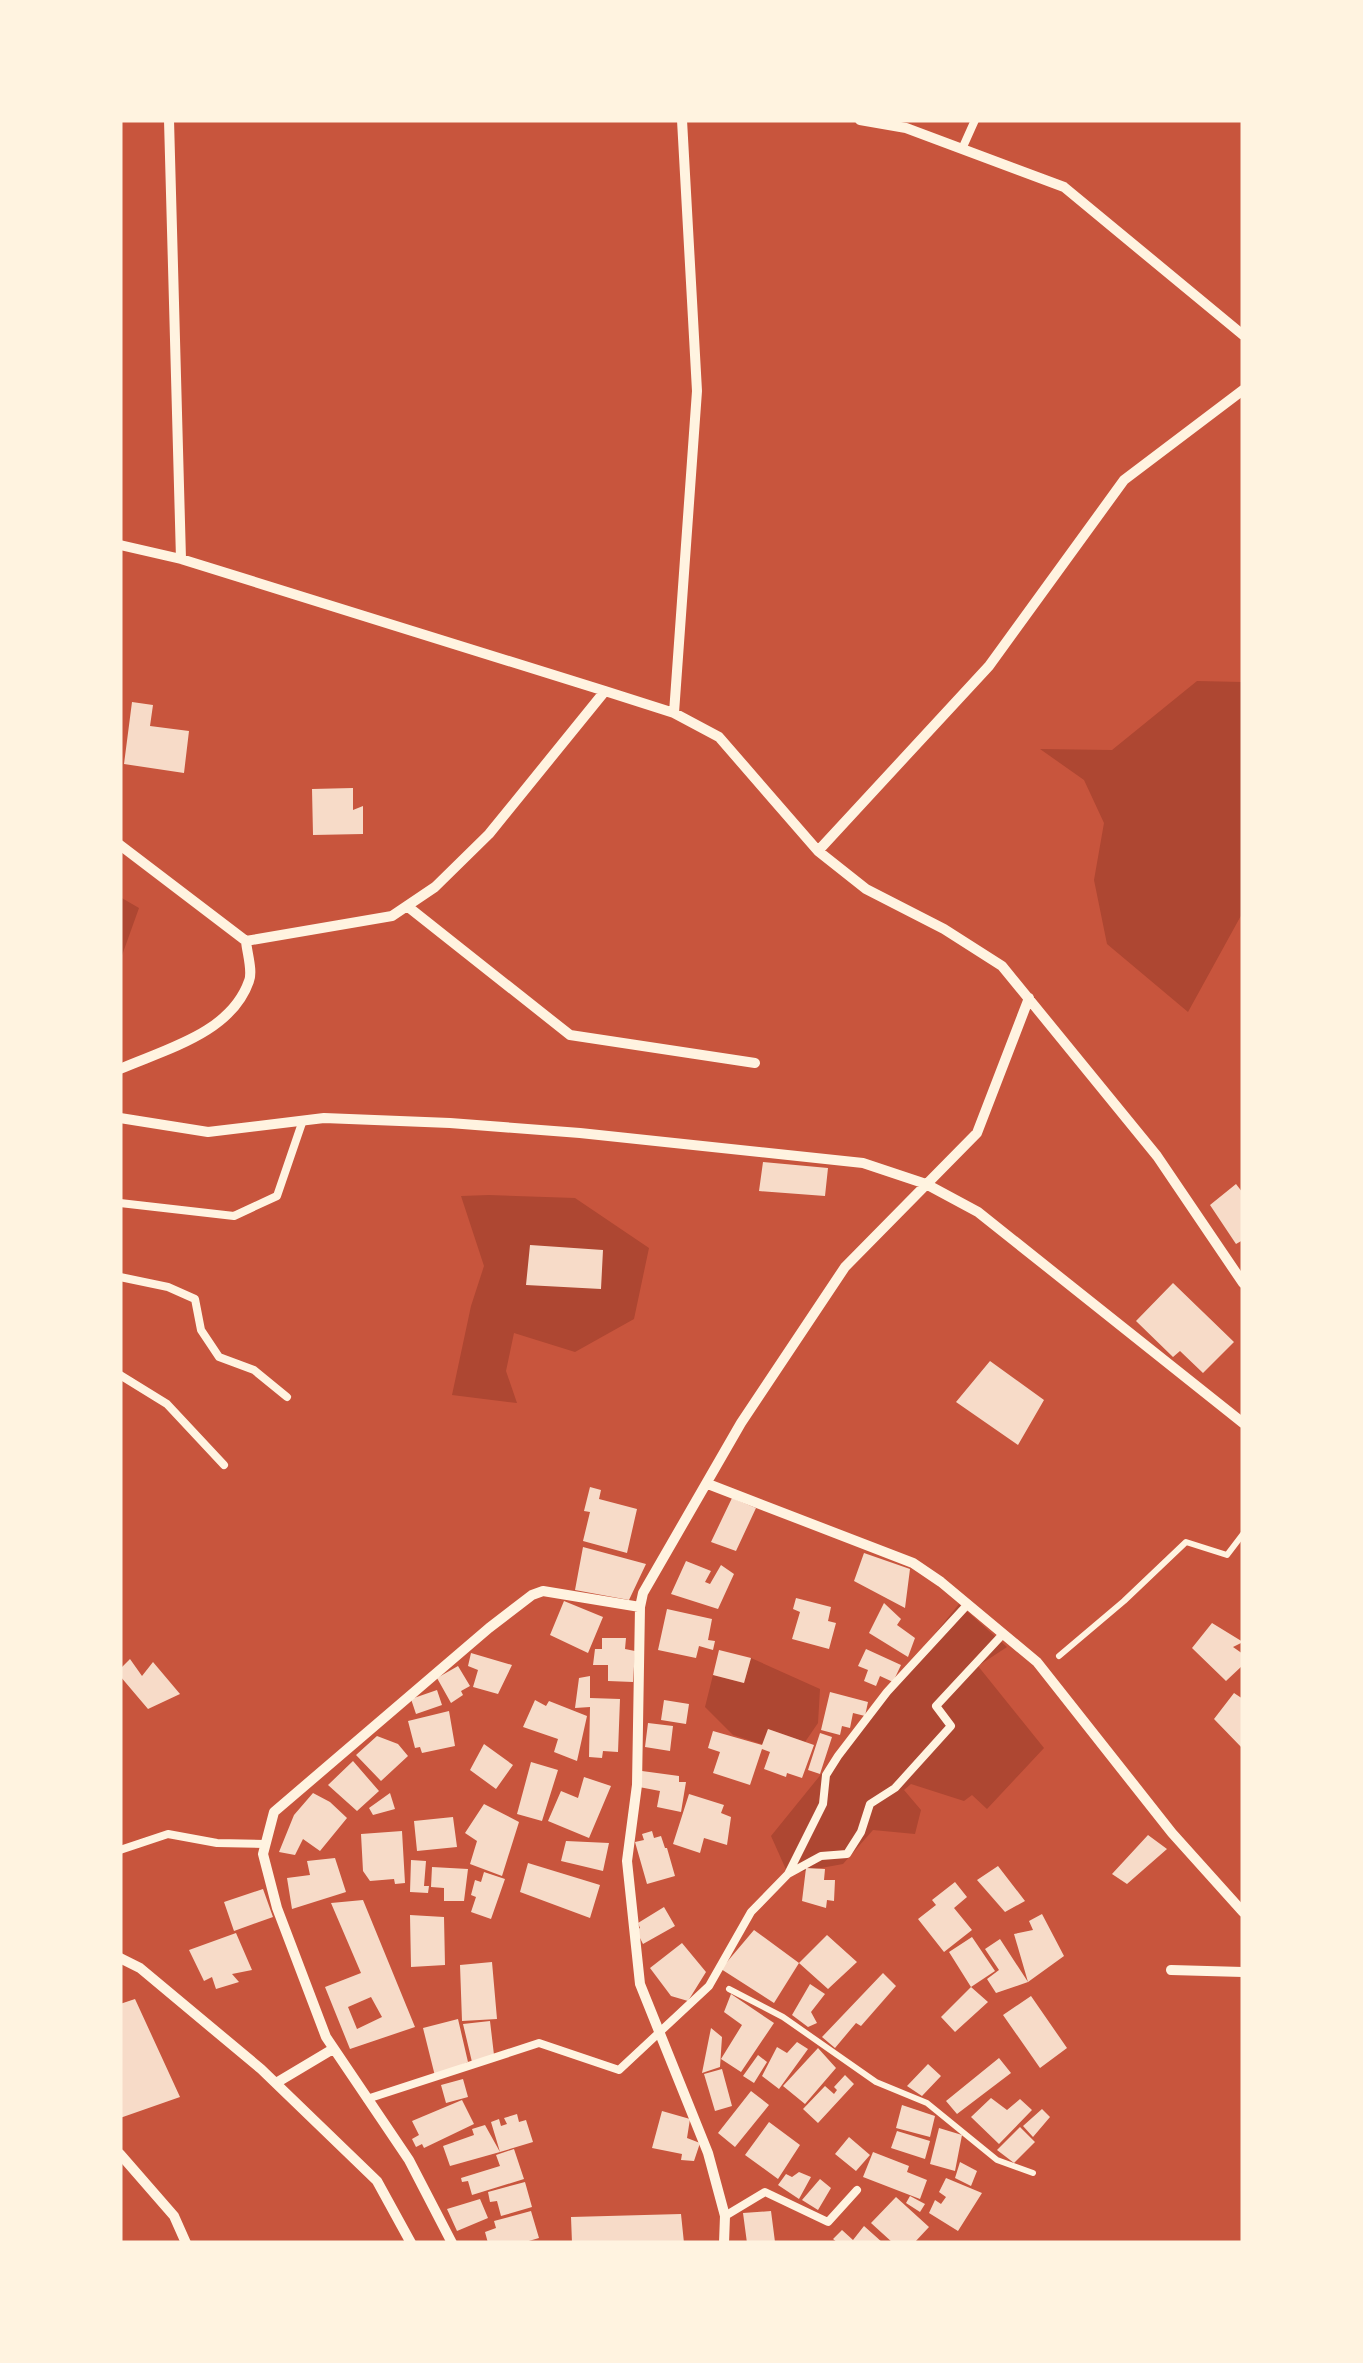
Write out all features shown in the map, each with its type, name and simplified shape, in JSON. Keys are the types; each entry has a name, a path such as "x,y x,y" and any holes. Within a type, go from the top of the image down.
{"street":[{"path":"168,120 181,560"},
{"path":"674,713 697,391 682,120"},
{"path":"860,120 906,128 1064,188 1243,335"},
{"path":"818,852 989,666 1124,480 1243,390"},
{"path":"120,545 181,560 674,713 719,737 818,852 866,889 944,929 1002,966 1157,1156 1243,1283"},
{"path":"246,942 392,916 436,887 490,834 605,691"},
{"path":"120,844 246,942 251,979 226,1018 120,1068"},
{"path":"407,906 570,1035 755,1063"},
{"path":"724,2243 725,2216 708,2153 640,1984 627,1861 637,1785 643,1593 741,1423 845,1267 977,1133 1030,998"},
{"path":"120,1118 208,1132 324,1118 450,1123 864,1163 926,1184 978,1212 1243,1424"},
{"path":"708,1484 912,1563 968,1604 1043,1670 1172,1833 1243,1912"},
{"path":"452,2243 408,2160 333,2049 278,1908 262,1854 264,1844 274,1812 532,1595 544,1591 640,1607"},
{"path":"120,1958 140,1968 276,2083 377,2181 411,2243"},
{"path":"1171,1970 1243,1972"},
{"path":"276,2083 333,2049"},
{"path":"120,2154 174,2216 186,2243"}],"lane":[{"path":"962,149 975,120"},
{"path":"120,1203 234,1216 277,1196 303,1120"},
{"path":"120,1277 195,1298 201,1330 219,1356 254,1370 286,1397"},
{"path":"120,1374 166,1404 224,1465"},
{"path":"788,1874 823,1804 826,1775 838,1756 887,1692 968,1604"},
{"path":"368,2100 539,2043 619,2070 712,1980 751,1912 788,1874 821,1856 847,1854 861,1832 870,1804 895,1788 951,1726 936,1706 1003,1634"},
{"path":"120,1850 168,1834 217,1843 264,1844"},
{"path":"725,2216 764,2192 828,2222 857,2190"}],"path":[{"path":"1043,1670 1124,1602 1186,1542 1226,1555 1243,1534"},
{"path":"712,1980 783,2017 876,2082 927,2103 997,2160 1033,2173"}],"shaded area":[{"path":"1197,681 1243,682 1243,912 1188,1012 1107,944 1094,880 1104,823 1084,780 1040,749 1112,750"},
{"path":"120,897 139,908 120,961"},
{"path":"461,1196 575,1198 649,1248 634,1319 575,1352 514,1333 506,1371 517,1403 452,1395 484,1266"},
{"path":"959,1604 1007,1647 978,1666 1044,1748 987,1809 972,1795 964,1801 911,1784 904,1790 921,1810 915,1834 873,1830 843,1864 788,1874 771,1836"},
{"path":"751,1658 820,1689 818,1723 805,1742 768,1729 765,1745 733,1735 705,1707 713,1675 744,1683"}],"building":[{"path":"132,702 153,705 150,726 189,731 184,773 124,764"},
{"path":"353,788 353,810 363,806 363,834 313,835 312,789"},
{"path":"763,1162 828,1168 825,1196 759,1191"},
{"path":"1236,1184 1243,1193 1243,1240 1236,1244 1210,1205"},
{"path":"530,1245 603,1250 601,1289 526,1285"},
{"path":"1173,1283 1234,1342 1203,1373 1180,1351 1173,1357 1136,1321"},
{"path":"990,1361 1044,1400 1018,1445 956,1402"},
{"path":"590,1487 601,1490 599,1499 637,1509 627,1553 583,1541 590,1512 584,1511"},
{"path":"732,1498 756,1508 736,1551 711,1542"},
{"path":"583,1547 646,1564 629,1600 575,1590"},
{"path":"864,1553 910,1569 905,1608 854,1581"},
{"path":"686,1561 711,1571 705,1582 710,1584 721,1565 734,1574 718,1609 671,1594"},
{"path":"796,1598 831,1607 828,1621 836,1623 829,1649 792,1639 800,1612 793,1609"},
{"path":"564,1601 603,1617 588,1653 550,1635"},
{"path":"884,1603 901,1619 897,1625 915,1638 908,1657 869,1633"},
{"path":"667,1609 712,1619 708,1640 715,1641 713,1650 699,1646 696,1658 658,1650"},
{"path":"1212,1623 1243,1642 1233,1647 1243,1654 1243,1665 1226,1681 1192,1648"},
{"path":"602,1638 626,1638 625,1649 635,1651 633,1682 608,1681 608,1665 593,1665 595,1649 602,1649"},
{"path":"866,1649 901,1665 893,1682 880,1676 876,1686 864,1681 868,1670 858,1666"},
{"path":"719,1650 751,1658 744,1683 713,1675"},
{"path":"471,1653 512,1665 498,1694 473,1687 478,1670 468,1666"},
{"path":"130,1659 142,1676 153,1662 180,1694 148,1709 120,1676 120,1669"},
{"path":"458,1666 470,1686 451,1703 437,1678"},
{"path":"590,1676 590,1698 620,1699 618,1752 603,1751 602,1758 589,1757 590,1707 575,1708 579,1678"},
{"path":"437,1690 442,1705 416,1714 411,1699"},
{"path":"830,1692 868,1702 865,1716 853,1713 850,1728 842,1726 840,1735 821,1730"},
{"path":"1234,1693 1243,1699 1243,1749 1214,1719"},
{"path":"535,1700 546,1706 549,1701 587,1716 577,1761 554,1752 558,1739 523,1727"},
{"path":"664,1700 689,1704 686,1724 661,1720"},
{"path":"449,1711 455,1746 422,1753 420,1747 415,1748 408,1721"},
{"path":"648,1723 673,1726 670,1751 645,1747"},
{"path":"768,1729 814,1745 802,1778 764,1769 770,1752 762,1749 750,1785 713,1773 720,1752 708,1748 713,1731 762,1745"},
{"path":"820,1733 832,1737 820,1774 808,1770"},
{"path":"377,1736 398,1744 408,1756 381,1781 356,1755"},
{"path":"484,1744 513,1765 496,1789 470,1770"},
{"path":"353,1761 379,1791 357,1811 328,1785"},
{"path":"531,1762 558,1770 542,1821 517,1814"},
{"path":"642,1771 679,1776 679,1782 686,1782 681,1812 657,1807 660,1791 639,1787"},
{"path":"584,1777 611,1786 589,1838 548,1821 561,1791 578,1798"},
{"path":"313,1793 347,1818 320,1851 303,1839 295,1855 279,1852 294,1815"},
{"path":"390,1793 395,1809 373,1815 369,1808"},
{"path":"689,1794 724,1805 721,1813 731,1817 727,1845 704,1838 700,1853 673,1844"},
{"path":"484,1804 519,1822 502,1876 470,1864 477,1841 465,1833"},
{"path":"453,1817 457,1847 417,1851 414,1821"},
{"path":"402,1831 405,1883 395,1884 394,1879 370,1881 363,1871 361,1834"},
{"path":"652,1831 654,1838 661,1836 675,1876 647,1884 635,1842 644,1840 642,1834"},
{"path":"1148,1835 1167,1849 1127,1884 1112,1874"},
{"path":"566,1841 609,1843 603,1871 561,1861"},
{"path":"335,1858 346,1892 292,1909 287,1878 310,1875 307,1861"},
{"path":"411,1860 426,1861 424,1886 429,1886 428,1893 410,1892"},
{"path":"528,1863 600,1885 590,1918 520,1892"},
{"path":"998,1866 1025,1901 1005,1912 977,1880"},
{"path":"432,1867 468,1869 464,1901 444,1901 444,1888 431,1887"},
{"path":"806,1868 825,1869 824,1880 835,1880 834,1901 827,1900 826,1908 802,1901"},
{"path":"484,1872 505,1879 491,1919 471,1912 476,1897 471,1895 475,1880 481,1882"},
{"path":"955,1882 967,1897 954,1908 972,1930 944,1952 918,1919 936,1905 932,1900"},
{"path":"263,1889 273,1917 234,1931 224,1902"},
{"path":"363,1900 415,2027 350,2049 325,1987 361,1973 331,1903","holes":["371,1997 382,2017 357,2029 348,2007"]},
{"path":"664,1907 675,1926 643,1944 636,1930 640,1928 638,1923"},
{"path":"1042,1914 1064,1956 1028,1982 1014,1934 1033,1930 1029,1921"},
{"path":"410,1915 444,1917 445,1965 411,1967"},
{"path":"754,1930 799,1963 774,2003 721,1969"},
{"path":"236,1933 252,1970 232,1974 239,1982 216,1989 212,1977 204,1981 189,1950"},
{"path":"827,1935 857,1962 828,1989 799,1963"},
{"path":"972,1937 995,1971 971,1987 949,1952"},
{"path":"1000,1939 1028,1982 996,1993 987,1979 999,1970 985,1949"},
{"path":"682,1943 706,1972 688,2001 671,1996 650,1968"},
{"path":"492,1962 497,2019 462,2021 460,1965"},
{"path":"883,1973 896,1986 861,2026 856,2023 835,2048 822,2037"},
{"path":"810,1984 825,1994 811,2012 817,2023 808,2027 792,2015"},
{"path":"971,1987 988,2002 955,2032 941,2017"},
{"path":"731,1994 774,2023 741,2072 721,2059 742,2025 724,2012"},
{"path":"1031,1996 1067,2048 1040,2068 1003,2015"},
{"path":"135,1999 180,2097 120,2118 120,2004"},
{"path":"458,2019 468,2062 435,2076 423,2028"},
{"path":"490,2021 494,2055 472,2062 463,2024"},
{"path":"711,2028 722,2037 720,2067 702,2073"},
{"path":"797,2042 808,2049 779,2089 762,2076 777,2047 787,2053"},
{"path":"818,2048 836,2068 805,2104 783,2086"},
{"path":"758,2055 767,2062 754,2083 743,2076"},
{"path":"999,2058 1011,2073 957,2114 946,2101"},
{"path":"928,2064 941,2076 922,2096 907,2086"},
{"path":"722,2069 732,2106 715,2111 704,2074"},
{"path":"845,2075 854,2084 818,2123 803,2109 825,2086 834,2094 834,2087"},
{"path":"463,2079 468,2097 446,2103 441,2085"},
{"path":"751,2091 769,2105 735,2147 718,2133"},
{"path":"991,2098 1007,2110 1020,2099 1032,2110 999,2144 971,2117"},
{"path":"462,2100 474,2124 424,2148 422,2144 416,2147 412,2139 419,2135 412,2121"},
{"path":"902,2105 935,2116 930,2137 896,2128"},
{"path":"1042,2109 1050,2117 1033,2137 1023,2126"},
{"path":"662,2111 690,2119 687,2138 700,2143 694,2161 681,2160 682,2154 652,2148"},
{"path":"517,2114 519,2122 526,2120 533,2142 500,2152 491,2122 499,2119 501,2126 507,2124 504,2118"},
{"path":"769,2122 800,2145 778,2179 745,2155"},
{"path":"485,2125 500,2152 450,2166 443,2146 474,2135 472,2129"},
{"path":"1020,2127 1035,2142 1014,2163 997,2150"},
{"path":"939,2128 962,2135 955,2171 930,2164"},
{"path":"897,2131 930,2141 925,2159 891,2148"},
{"path":"849,2137 870,2155 856,2171 835,2154"},
{"path":"514,2149 524,2179 472,2195 468,2181 462,2182 461,2178 500,2166 496,2155"},
{"path":"873,2152 909,2166 907,2172 927,2180 920,2199 863,2177"},
{"path":"960,2162 977,2171 971,2186 955,2178"},
{"path":"799,2172 811,2177 799,2199 778,2185 786,2174 792,2177"},
{"path":"946,2178 982,2193 958,2231 929,2213 935,2200 941,2204 946,2197 939,2192"},
{"path":"820,2179 831,2188 818,2210 802,2200"},
{"path":"525,2182 532,2207 501,2216 497,2201 490,2202 488,2192"},
{"path":"910,2196 925,2204 920,2212 906,2203"},
{"path":"896,2197 929,2227 914,2243 893,2243 871,2223"},
{"path":"480,2199 488,2218 457,2231 447,2209"},
{"path":"531,2211 539,2238 522,2243 488,2243 485,2232 496,2228 494,2221"},
{"path":"771,2211 775,2242 747,2243 743,2213"},
{"path":"681,2214 684,2243 572,2243 571,2217"},
{"path":"864,2226 883,2243 838,2243 833,2239 842,2230 853,2240"}]}
